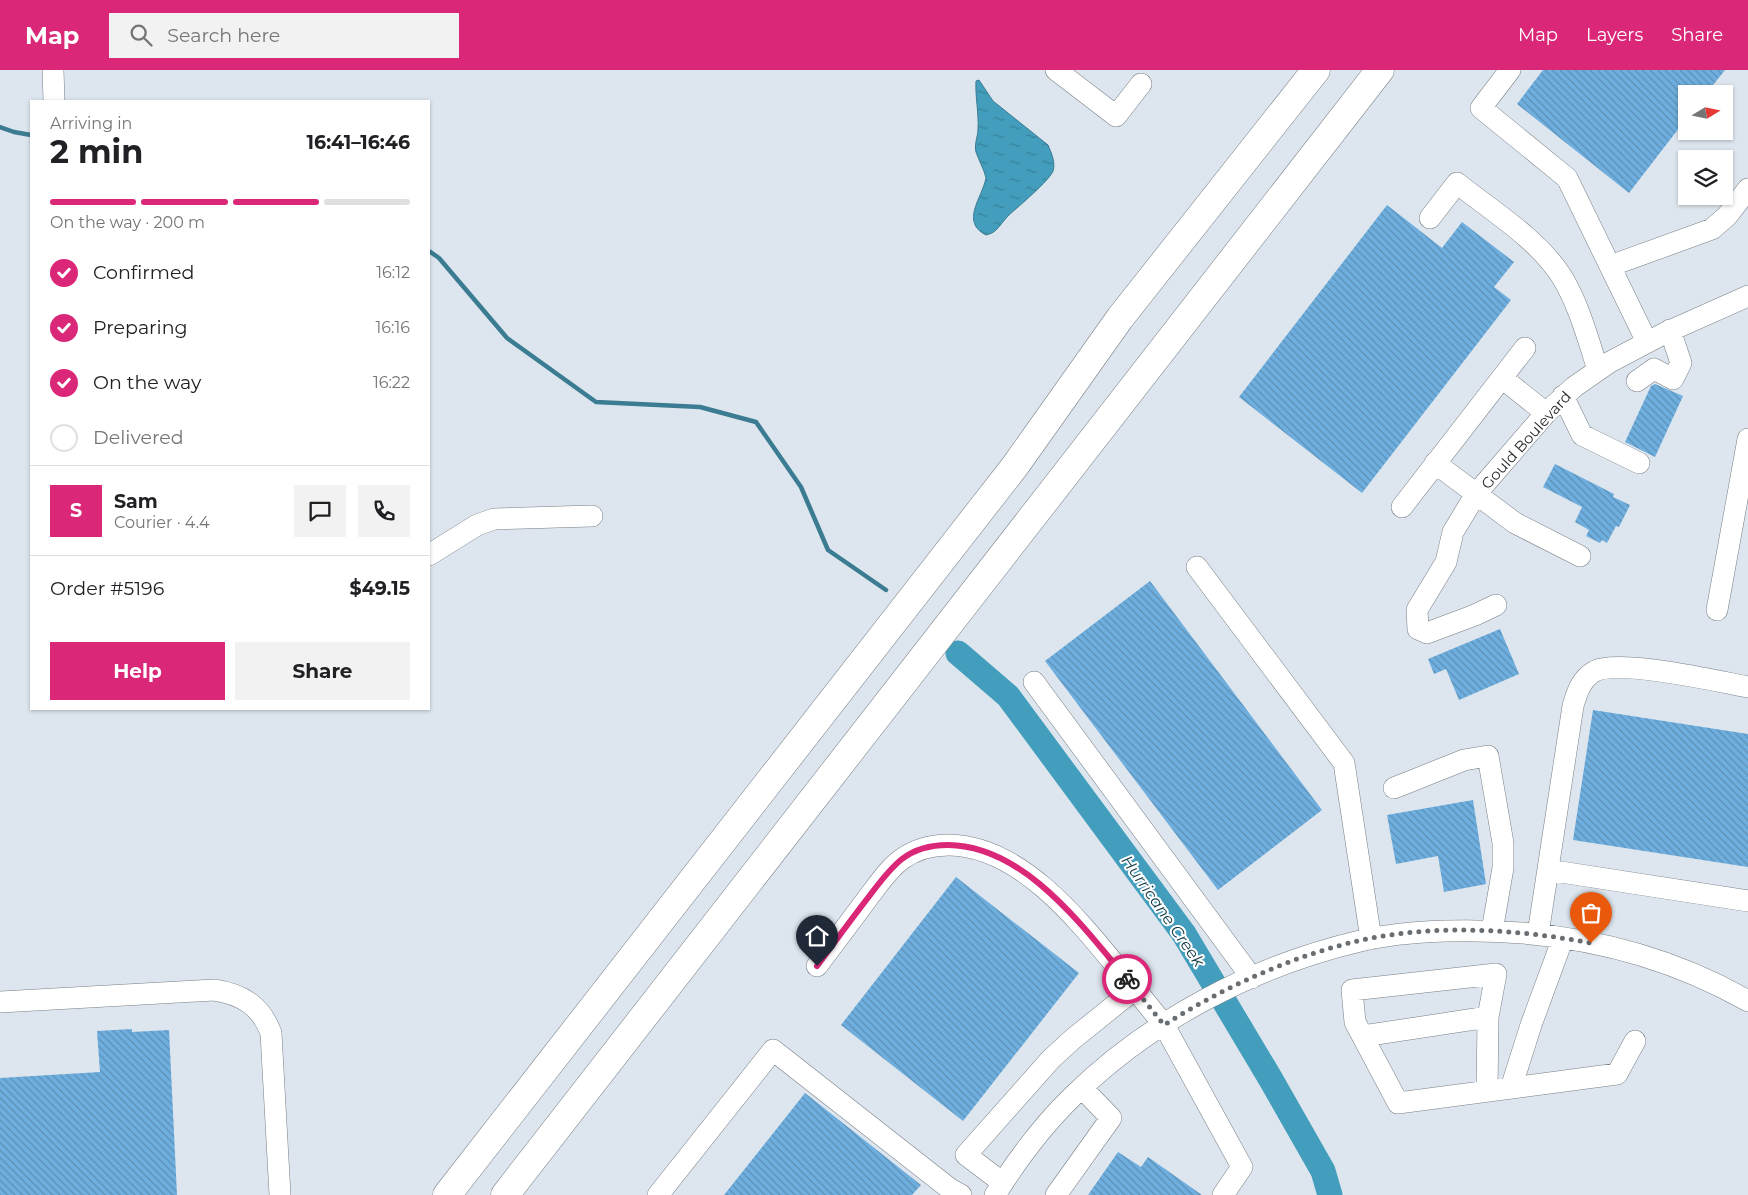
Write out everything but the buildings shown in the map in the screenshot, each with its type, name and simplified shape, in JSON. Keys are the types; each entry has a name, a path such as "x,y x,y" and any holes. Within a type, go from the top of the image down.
{"highway":[{"path":"1120,318 1192,202 1291,70"},
{"path":"447,1195 1009,474 1120,318 1316,70"},
{"path":"505,1195 1380,70"}],"street":[{"path":"53,70 54,100"},
{"path":"1056,70 1116,116 1141,84"},
{"path":"1510,70 1481,108 1567,178 1646,342"},
{"path":"1430,218 1457,183 1532,242 1555,268 1569,290 1586,332 1598,370"},
{"path":"1610,266 1712,229 1727,216 1748,189"},
{"name":"Gould Boulevard","path":"1496,605 1427,633 1418,629 1417,610 1446,562 1453,532 1476,494 1546,413 1563,396 1598,370 1670,330 1748,296"},
{"path":"1637,381 1654,370 1673,380 1681,363 1670,330"},
{"path":"1402,507 1525,348"},
{"path":"1502,378 1546,413"},
{"path":"1563,396 1582,436 1639,462"},
{"path":"1717,610 1748,439"},
{"path":"1435,464 1515,523 1580,556"},
{"path":"430,554 477,525 494,519 592,516"},
{"path":"1197,567 1344,764 1371,939"},
{"path":"1538,934 1573,706 1579,688 1588,676 1601,669 1630,667 1748,687"},
{"path":"1034,682 1252,978"},
{"path":"1394,788 1464,760 1488,756 1503,843 1503,868 1492,931"},
{"path":"817,966 894,865 917,850 935,846 955,845 970,847 997,856 1012,864 1038,882 1075,919 1164,1025 1242,1167 1223,1195"},
{"path":"1548,870 1748,901"},
{"path":"1135,989 1051,1059 966,1155 999,1189 1036,1137 1082,1088 1132,1046 1220,992 1315,954 1371,939 1416,933 1492,931 1538,934 1563,938 1636,953 1678,966 1748,1001"},
{"path":"1511,1088 1531,1025 1563,938"},
{"path":"1487,1091 1488,1017 1496,974 1352,990 1355,1022 1398,1104 1617,1074 1635,1041"},
{"path":"0,1002 214,990 234,994 252,1004 261,1013 271,1033 280,1195"},
{"path":"1362,1036 1488,1017"},
{"path":"658,1195 773,1050 952,1193"},
{"path":"1056,1195 1111,1118 1082,1088"}],"water":[{"path":"979,80 993,101 1048,145 1054,165 1051,175 1040,187 1009,215 995,231 986,235 978,230 974,223 975,209 986,178 976,152 978,123 976,81"}],"waterway":[{"path":"0,127 30,135"},
{"path":"430,252 439,258 507,338 596,402 700,407 756,422 801,487 828,550 886,590"},
{"name":"Hurricane Creek","path":"958,653 1008,696 1184,934 1323,1171 1330,1195"}],"way so far":[{"path":"1127,979 1164,1025 1196,1005 1252,978 1291,962 1360,940 1392,935 1472,930 1515,932 1591,943"}],"route":[{"path":"817,966 894,865 917,850 941,845 955,845 970,847 997,856 1038,882 1075,919 1127,979"}]}
